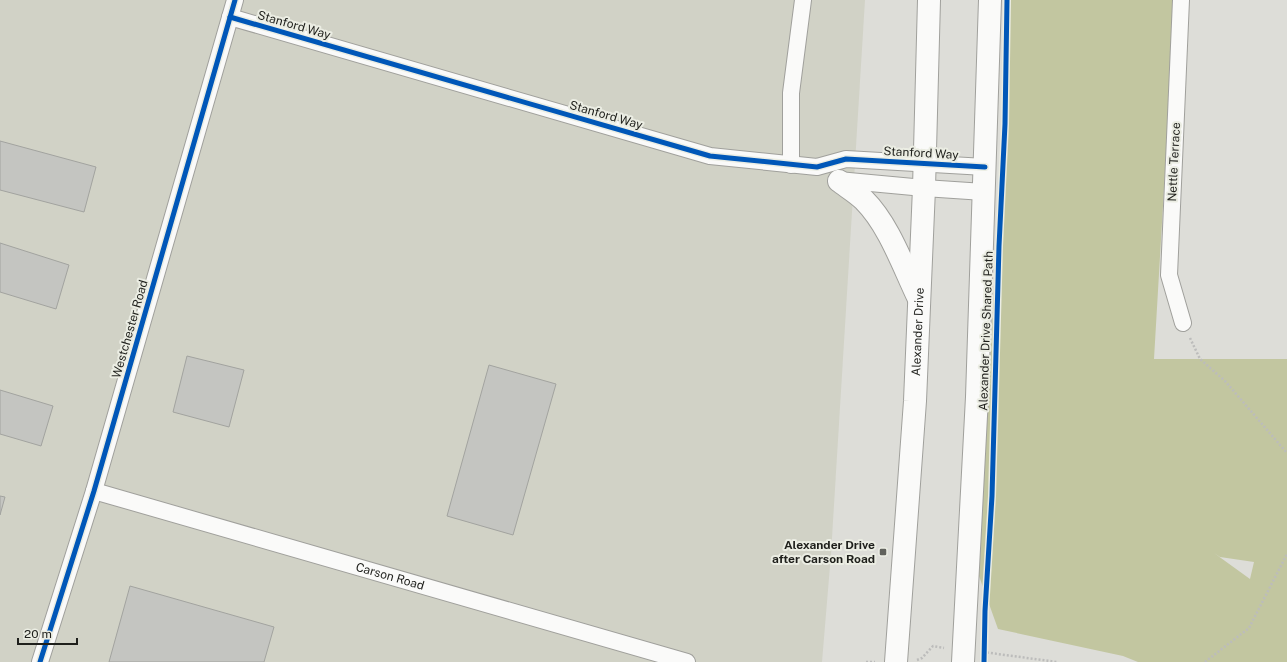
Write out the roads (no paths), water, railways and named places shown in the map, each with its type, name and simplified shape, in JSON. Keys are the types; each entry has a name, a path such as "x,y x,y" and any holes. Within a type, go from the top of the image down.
{"main road":[{"name":"Alexander Drive","path":"896,662 915,401 925,163 929,0"},
{"path":"973,660 977,397 990,0"},
{"path":"839,181 864,200 885,226 919,300"}],"street":[{"name":"Westchester Road","path":"40,662 94,491 235,0"},
{"path":"791,165 791,93 803,0"},
{"name":"Nettle Terrace","path":"1181,0 1169,275 1182,323"},
{"name":"Stanford Way","path":"230,17 710,156 818,167 846,159 985,167"},
{"name":"Stanford Way","path":"818,167 839,181 984,192"},
{"name":"Carson Road","path":"94,491 687,662"}],"place":[{"name":"Alexander Drive after Carson Road","path":"883,552"}]}
